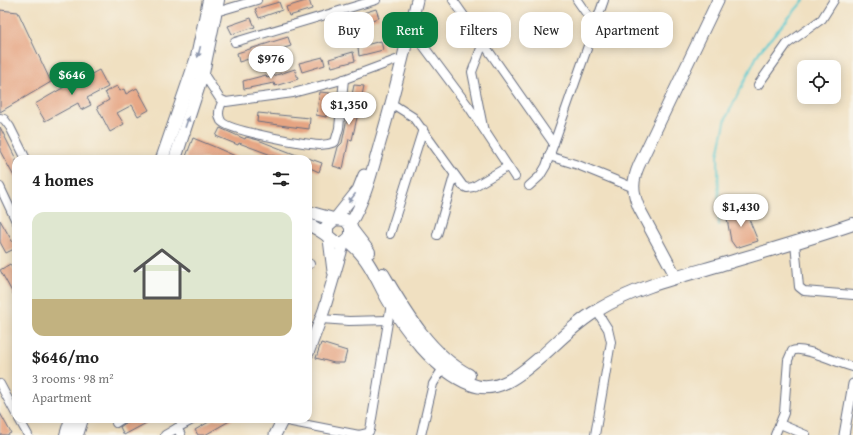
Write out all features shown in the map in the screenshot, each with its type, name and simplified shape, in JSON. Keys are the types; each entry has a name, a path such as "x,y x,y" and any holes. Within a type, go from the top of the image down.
{"main road":[{"path":"163,155 198,57 209,0"},
{"path":"334,275 327,226 352,199 362,181 396,60 410,0"},
{"path":"414,12 417,0"},
{"path":"674,274 636,202 632,187 637,170 718,0"},
{"path":"176,155 204,73 217,6"},
{"path":"312,343 348,234 360,208 406,48"},
{"path":"312,213 334,219 346,220 348,234 391,304 415,339 443,368 469,384 482,388 488,388 508,381 523,372 596,310 621,297 674,274"},
{"path":"348,234 375,261 411,320 438,353 462,371 480,380 491,380 516,368 573,318 616,291 640,280 674,274 691,269 853,216"},
{"path":"691,269 795,243 853,224"},
{"path":"312,227 333,242 348,234"},
{"path":"66,435 70,423"},
{"path":"77,435 81,423"},
{"path":"275,435 281,423"}],"street":[{"path":"217,6 256,0"},
{"path":"235,42 376,0"},
{"path":"453,0 461,12"},
{"path":"577,0 585,12"},
{"path":"600,12 604,0"},
{"path":"758,85 787,44 822,19 834,0"},
{"path":"425,48 469,107 507,167 516,177"},
{"path":"481,48 472,72 484,132"},
{"path":"487,48 554,144"},
{"path":"529,186 540,176 554,144 587,48"},
{"path":"204,73 220,99 226,102 293,93 344,79 396,60"},
{"path":"223,101 219,107 219,114 221,121 226,125 248,132 328,145 335,142 339,128 344,79"},
{"path":"391,103 413,117 423,129 454,176 463,186 468,188 473,187 507,167"},
{"path":"0,118 4,119 10,127 24,155"},
{"path":"390,234 423,129"},
{"path":"548,156 578,165 632,187"},
{"path":"437,235 454,176"},
{"path":"0,187 12,212"},
{"path":"795,243 799,288 804,290 853,295"},
{"path":"296,423 348,434 363,434 370,430 391,304"},
{"path":"595,435 611,342 608,329 596,310"},
{"path":"321,319 349,321 388,320"},
{"path":"775,435 784,413 788,360 792,351 799,349 853,367"},
{"path":"421,435 433,384 443,368"},
{"path":"0,384 12,406"},
{"path":"844,435 853,384"},
{"path":"21,423 28,435"},
{"path":"164,435 179,432 189,423"},
{"path":"780,424 806,435"}],"building":[{"path":"309,0 312,9 289,16 286,7"},
{"path":"279,2 282,10 259,18 255,9"},
{"path":"376,9 379,18 374,19 374,12 366,12"},
{"path":"0,10 18,12 51,82 0,112"},
{"path":"251,18 255,27 232,34 228,26"},
{"path":"288,37 291,46 239,62 237,53"},
{"path":"381,41 383,50 359,56 358,48 374,48 374,43"},
{"path":"353,52 355,61 332,67 329,59"},
{"path":"323,57 325,65 302,72 299,63"},
{"path":"295,69 298,79 275,86 274,83 244,89 243,81 266,75 267,78"},
{"path":"99,70 108,87 87,98 91,105 81,110 78,103 45,121 35,104 66,86 65,83 74,78 77,82"},
{"path":"354,85 364,86 352,140 349,139 343,169 333,166 338,147 342,143"},
{"path":"117,86 120,91 124,89 126,94 137,88 149,110 138,116 132,105 117,113 124,124 110,132 97,107 109,100 105,92"},
{"path":"320,92 330,93 326,117 316,115"},
{"path":"258,113 310,118 309,129 257,122"},
{"path":"0,127 14,155 12,155 12,173 0,151"},
{"path":"220,128 245,139 246,137 258,140 297,155 271,155 239,143 238,145 216,136"},
{"path":"193,138 233,155 187,155"},
{"path":"312,159 322,163 319,172 312,169"},
{"path":"744,207 758,241 736,248 731,241 726,213"},
{"path":"0,220 12,241 12,250 6,253 0,242"},
{"path":"10,264 12,268 12,292 0,270"},
{"path":"321,343 347,351 344,363 334,363 316,358"},
{"path":"0,413 11,433 7,435 0,435"},
{"path":"126,423 146,423 124,435 120,427"},
{"path":"207,423 226,423 205,435 198,435 195,430"}],"waterway":[{"path":"719,225 718,155 726,118 759,52 804,0"}]}
